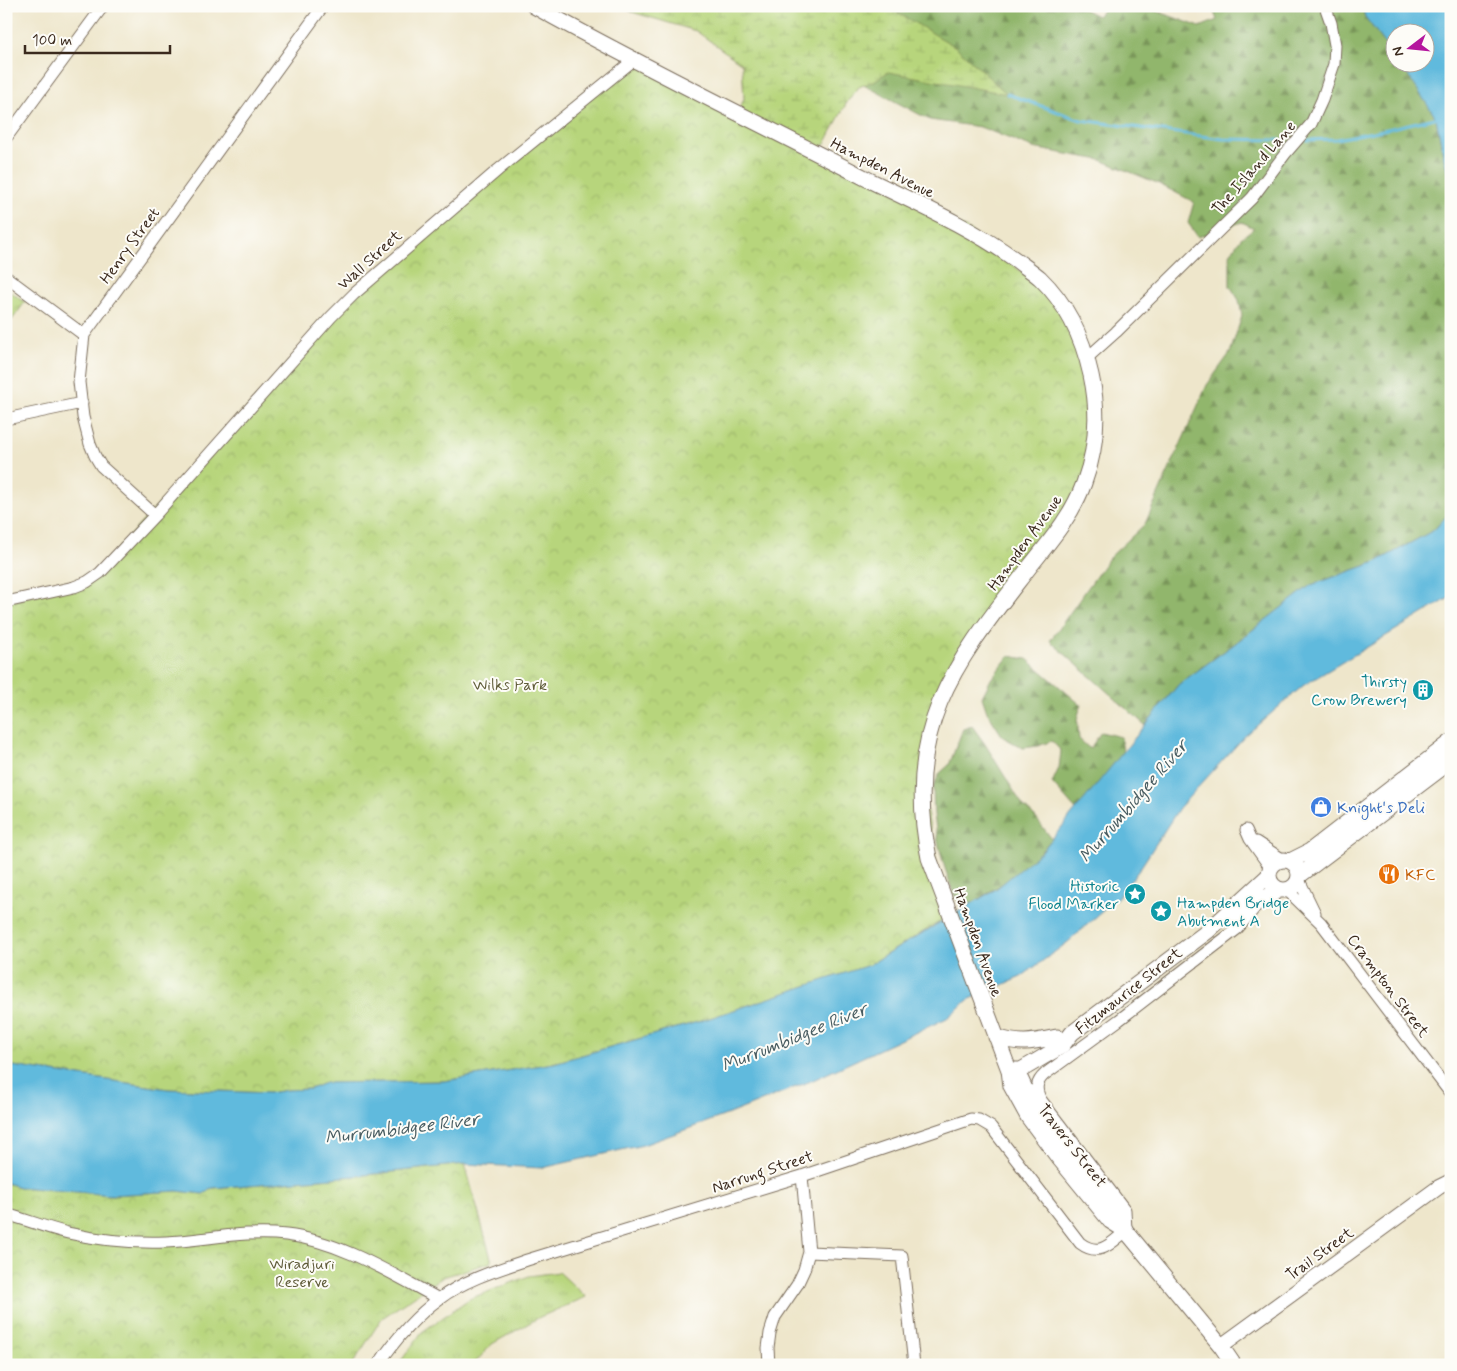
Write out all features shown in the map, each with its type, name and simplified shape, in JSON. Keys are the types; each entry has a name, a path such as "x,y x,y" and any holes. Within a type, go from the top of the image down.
{"main road":[{"name":"Hampden Avenue","path":"534,6 991,243 1040,278 1061,303 1076,329 1087,358 1094,391 1096,423 1092,456 1084,485 1071,511 980,632 949,684 928,739 924,762 921,801 929,858 994,1032"},
{"name":"Fitzmaurice Street","path":"1208,931 1291,884 1442,761 1451,742"},
{"name":"Fitzmaurice Street","path":"1009,1070 1021,1070 1062,1046 1072,1033 1208,931 1278,866 1310,852 1442,761"},
{"path":"1278,866 1297,867 1291,884 1272,884 1278,866"},
{"path":"994,1032 1012,1042 1030,1042 1057,1037"},
{"name":"Travers Street","path":"994,1032 1009,1070 1011,1086 1028,1117 1110,1221 1126,1231 1221,1346 1234,1365"},
{"name":"Fitzmaurice Street","path":"1009,1070 1017,1060 1057,1037 1072,1033"}],"street":[{"path":"6,138 103,6"},
{"name":"Henry Street","path":"156,515 102,466 90,444 84,424 79,382 84,335 323,6"},
{"name":"The Island Lane","path":"1087,358 1116,332 1252,198 1285,154 1311,124 1322,100 1334,64 1335,45 1331,23 1325,6"},
{"name":"Wall Street","path":"6,602 60,591 88,582 100,573 156,515 316,334 354,294 498,170 635,59"},
{"path":"6,277 84,335"},
{"path":"6,419 82,404"},
{"path":"1248,834 1278,866"},
{"name":"Crampton Street","path":"1291,884 1450,1092"},
{"name":"Fitzmaurice Street","path":"1037,1083 1045,1074 1114,1024 1237,929 1260,901"},
{"name":"Travers Street","path":"1037,1083 1037,1090 1041,1100 1125,1210 1126,1231"},
{"name":"Narrung Street","path":"378,1365 408,1326 439,1299 473,1280 502,1268 802,1176 967,1120 979,1120 991,1127 1085,1247 1098,1250 1108,1246 1126,1231"},
{"name":"Trail Street","path":"1221,1346 1445,1184 1451,1173"},
{"path":"769,1365 768,1348 775,1318 797,1285 809,1252 802,1176"},
{"path":"6,1214 67,1233 138,1241 167,1242 242,1234 296,1236 332,1246 376,1265 439,1299"},
{"path":"809,1252 902,1256 914,1365"}],"green space":[{"path":"620,6 886,6 956,47 1007,94 888,72 874,81 859,87 847,102 825,144 810,165 723,145 744,99 742,64 696,31 632,12"},
{"path":"761,6 1077,6 1097,16 1108,6 1148,6 1151,9 1200,27 1217,20 1214,12 1200,6 1362,6 1365,17 1384,42 1384,72 1406,72 1436,118 1444,159 1451,182 1451,511 1434,530 1376,562 1311,585 1179,684 1145,725 1050,641 1109,558 1145,524 1207,385 1230,353 1242,316 1239,300 1230,286 1230,254 1241,238 1254,228 1242,222 1198,237 1188,223 1194,202 1157,183 1101,160 1033,148 980,127 930,120 849,77"},
{"name":"Wilks Park","path":"635,59 969,230 1061,303 1094,391 1084,485 949,684 922,783 946,918 869,965 701,1021 554,1063 444,1081 325,1083 310,1089 269,1093 168,1089 6,1065 6,602 87,582 331,317"},
{"path":"6,289 25,302 6,328"},
{"path":"1009,656 1027,659 1081,705 1077,719 1079,739 1090,749 1101,732 1121,737 1123,753 1076,810 1052,783 1059,768 1061,751 1052,741 1038,746 1023,748 1003,737 987,712 982,697 991,679"},
{"path":"972,726 1023,806 1035,817 1052,839 1043,850 1010,878 962,909 953,893 938,842 933,788 939,774 949,765 963,729"},
{"name":"Wiradjuri Reserve","path":"465,1164 492,1262 443,1277 382,1318 352,1365 6,1365 6,1183 19,1187 112,1195 177,1191 203,1194 213,1188 355,1176"},
{"path":"559,1272 586,1297 540,1317 492,1344 473,1365 398,1365 422,1332 469,1299 529,1276"}],"water":[{"path":"1362,6 1451,6 1451,182 1444,159 1436,118 1406,72 1434,72 1434,22 1384,22 1384,42 1365,17"},
{"name":"Murrumbidgee River","path":"1451,511 1451,597 1304,685 1245,736 1179,808 1139,870 1117,898 1068,942 1021,977 968,1000 947,1018 813,1080 729,1114 643,1145 542,1168 465,1164 355,1176 213,1188 203,1194 177,1191 112,1195 19,1187 6,1183 6,1065 168,1089 269,1093 310,1089 325,1083 444,1081 554,1063 701,1021 869,965 996,889 1042,851 1179,684 1311,585 1376,562 1434,530"}],"waterway":[{"path":"1007,94 1081,120 1223,139 1280,140"},
{"path":"1307,140 1337,139 1439,117"}],"place":[{"name":"Thirsty Crow Brewery","path":"1423,690"},
{"name":"Knight's Deli","path":"1321,807"},
{"name":"KFC","path":"1389,874"},
{"name":"Historic Flood Marker","path":"1135,894"},
{"name":"Hampden Bridge Abutment A","path":"1161,911"}]}
